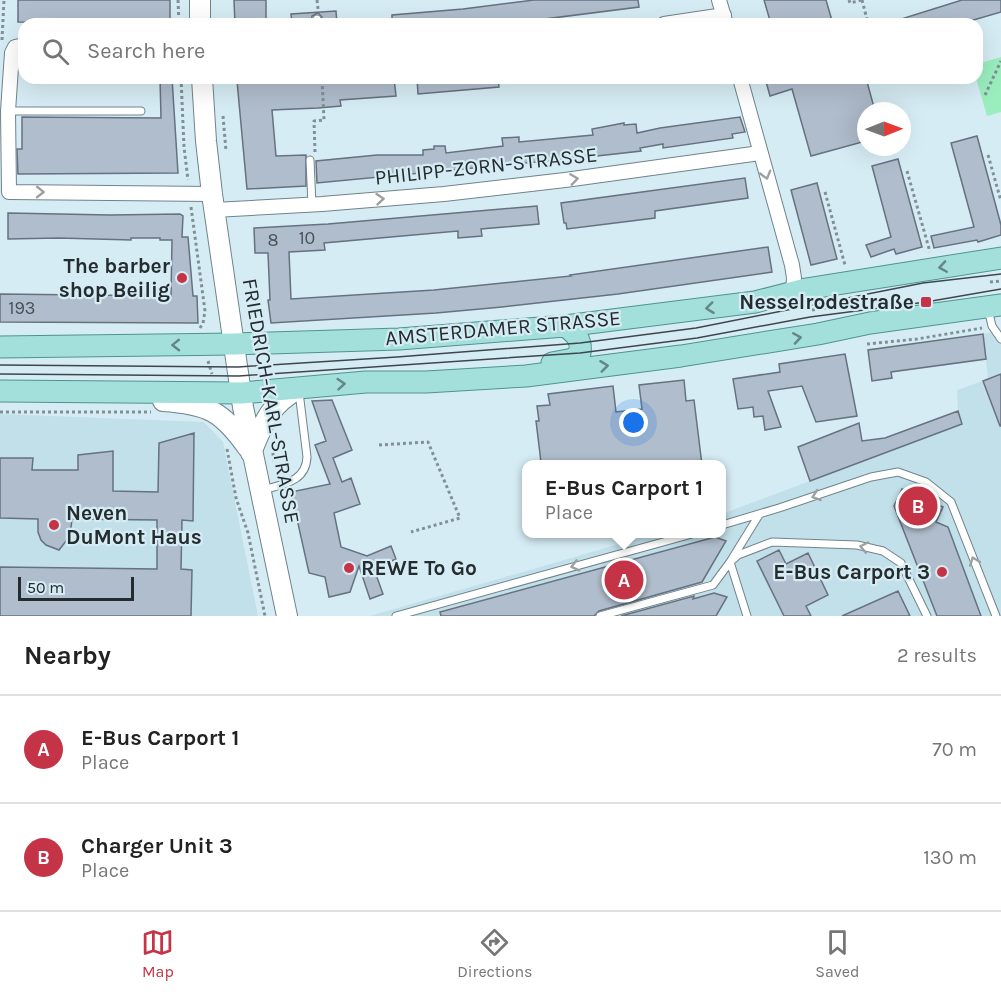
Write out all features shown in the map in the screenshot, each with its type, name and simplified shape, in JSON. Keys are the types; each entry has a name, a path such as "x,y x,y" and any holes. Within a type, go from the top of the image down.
{"main road":[{"path":"200,0 200,18"},
{"name":"FRIEDRICH-KARL-STRASSE","path":"202,84 213,202 241,393 251,453 268,489 287,616"},
{"name":"AMSTERDAMER STRASSE","path":"0,347 201,345 421,338 565,326 755,302 806,289 1001,258"},
{"name":"AMSTERDAMER STRASSE","path":"0,391 217,394 370,382 426,382 526,376 681,356 818,334 870,323 994,306"},
{"path":"526,376 540,364 562,362 578,356 581,348 578,336 565,326"},
{"path":"251,453 267,415 283,397 298,389"},
{"path":"123,392 138,400 185,402 201,406 224,418 234,428 251,453"}],"street":[{"path":"719,0 724,18"},
{"path":"18,46 12,53 5,192 213,202"},
{"path":"742,84 792,266 793,293"},
{"name":"PHILIPP-ZORN-STRASSE","path":"213,202 317,204 444,194 760,153"}],"lane":[{"path":"8,111 141,111"},
{"path":"313,159 317,204"},
{"path":"994,306 992,326 1001,339"},
{"path":"268,489 293,481 303,473 307,465 298,389"},
{"path":"726,524 871,477 898,472 926,482 951,502 996,616"},
{"path":"600,616 713,585 759,515"},
{"path":"396,616 678,538"},
{"path":"730,562 738,555 772,542 858,545 883,551 901,563 927,616"},
{"path":"730,562 745,615"}],"path":[{"path":"2,43 4,0"},
{"path":"178,0 179,18"},
{"path":"849,0 850,3 862,0 867,18"},
{"path":"985,95 1001,61"},
{"path":"313,159 314,121 324,120 322,84"},
{"path":"988,154 1001,201"},
{"path":"907,171 931,257"},
{"path":"825,192 846,270"},
{"path":"990,282 1001,281"},
{"path":"814,303 811,312 853,303"},
{"path":"201,345 210,366 217,394"},
{"path":"0,411 153,412"},
{"path":"268,489 272,437"},
{"path":"378,446 428,442 460,518 411,532"},
{"path":"226,444 236,498 248,533 265,616"}],"shaded area":[{"path":"1001,331 1001,616 370,616 640,538 726,538 726,512 962,424 958,411 957,390 988,379 983,334"},
{"path":"0,414 204,422 223,442 258,616 0,616"}],"green space":[{"path":"1001,57 1001,112 987,116 978,84 983,84 983,62"}],"building":[{"path":"18,0 170,0 170,18 18,18"},
{"path":"234,0 266,0 266,18 235,18"},
{"path":"534,0 638,0 639,7 552,18 392,18 392,15"},
{"path":"764,0 826,0 831,18 769,18"},
{"path":"962,0 1001,0 1001,12 980,18 904,18"},
{"path":"336,11 337,18 322,18 318,13 312,18 291,18 291,14"},
{"path":"160,84 172,84 178,173 18,174 17,149 22,149 22,117 161,118"},
{"path":"237,84 395,84 396,96 340,100 341,106 272,110 276,156 306,155 306,186 247,189"},
{"path":"417,84 499,84 499,87 418,94"},
{"path":"767,84 868,84 873,102 857,102 857,143 811,156 792,89 770,96"},
{"path":"740,117 745,132 732,134 733,138 663,148 663,144 640,148 641,151 588,157 317,183 316,161 377,155 423,155 423,150 434,149 434,146 445,146 446,153 503,146 502,138 519,137 519,142 593,135 592,129 624,123 624,125 636,124 637,133"},
{"path":"977,136 1001,225 1001,235 978,242 977,240 934,248 931,236 974,227 951,143"},
{"path":"898,159 922,247 896,254 894,249 871,257 866,245 891,237 872,166"},
{"path":"745,178 748,198 655,211 655,218 567,229 564,223 561,203"},
{"path":"817,183 837,259 811,265 791,190"},
{"path":"537,206 539,224 481,229 482,236 458,238 458,231 324,243 325,250 289,252 291,299 434,290 571,276 768,247 772,272 618,294 502,307 271,323 268,300 270,300 268,253 255,253 254,228"},
{"path":"8,213 180,214 183,216 182,237 188,237 193,296 197,296 198,323 0,322 0,294 171,296 172,240 160,240 160,238 131,238 131,240 8,239"},
{"path":"983,334 986,359 891,372 892,378 872,381 868,350"},
{"path":"845,354 857,416 816,422 802,386 768,391 781,427 765,430 763,416 754,417 753,407 738,409 733,379 780,372 779,364"},
{"path":"1001,374 1001,426 1000,426 983,381"},
{"path":"684,380 686,401 694,400 701,460 541,460 536,421 539,421 537,406 550,405 548,394 613,386 616,412 642,409 639,385"},
{"path":"332,400 352,450 333,458 342,482 351,478 360,504 334,513 341,547 367,556 391,546 396,559 374,569 383,594 370,599 359,566 350,592 329,597 325,577 309,573 291,492 330,484 315,445 326,441 312,401"},
{"path":"958,411 962,424 810,481 798,447 859,423 862,441 885,438"},
{"name":"Neven DuMont Haus","path":"194,433 193,521 182,520 181,569 192,570 191,616 0,616 0,567 157,569 157,520 72,519 70,536 59,550 46,545 38,532 38,519 0,518 0,458 33,458 32,470 78,470 78,455 113,451 113,491 158,492 159,443"},
{"name":"E-Bus Carport 3","path":"902,489 943,507 936,522 948,527 981,616 937,616 894,506"},
{"path":"711,538 726,541 702,582 599,611 594,616 441,616 440,612"},
{"path":"779,550 786,564 808,553 828,595 806,606 811,616 784,616 757,561"},
{"path":"898,591 910,616 842,616"},
{"path":"714,593 727,597 716,616 621,616 694,596 693,599"}],"tram line":[{"path":"0,365 238,367 580,343 696,328 923,283 1001,274"},
{"path":"0,374 239,376 580,353 697,338 810,317 926,302 1001,289"}],"place":[{"name":"The barber shop Beilig","path":"182,278"},
{"name":"Nesselrodestraße","path":"926,302"},
{"name":"Charger Unit 3","path":"918,506"},
{"name":"Neven DuMont Haus","path":"54,525"},
{"name":"REWE To Go","path":"349,568"},
{"name":"E-Bus Carport 3","path":"942,572"},
{"name":"E-Bus Carport 1","path":"624,580"}]}
